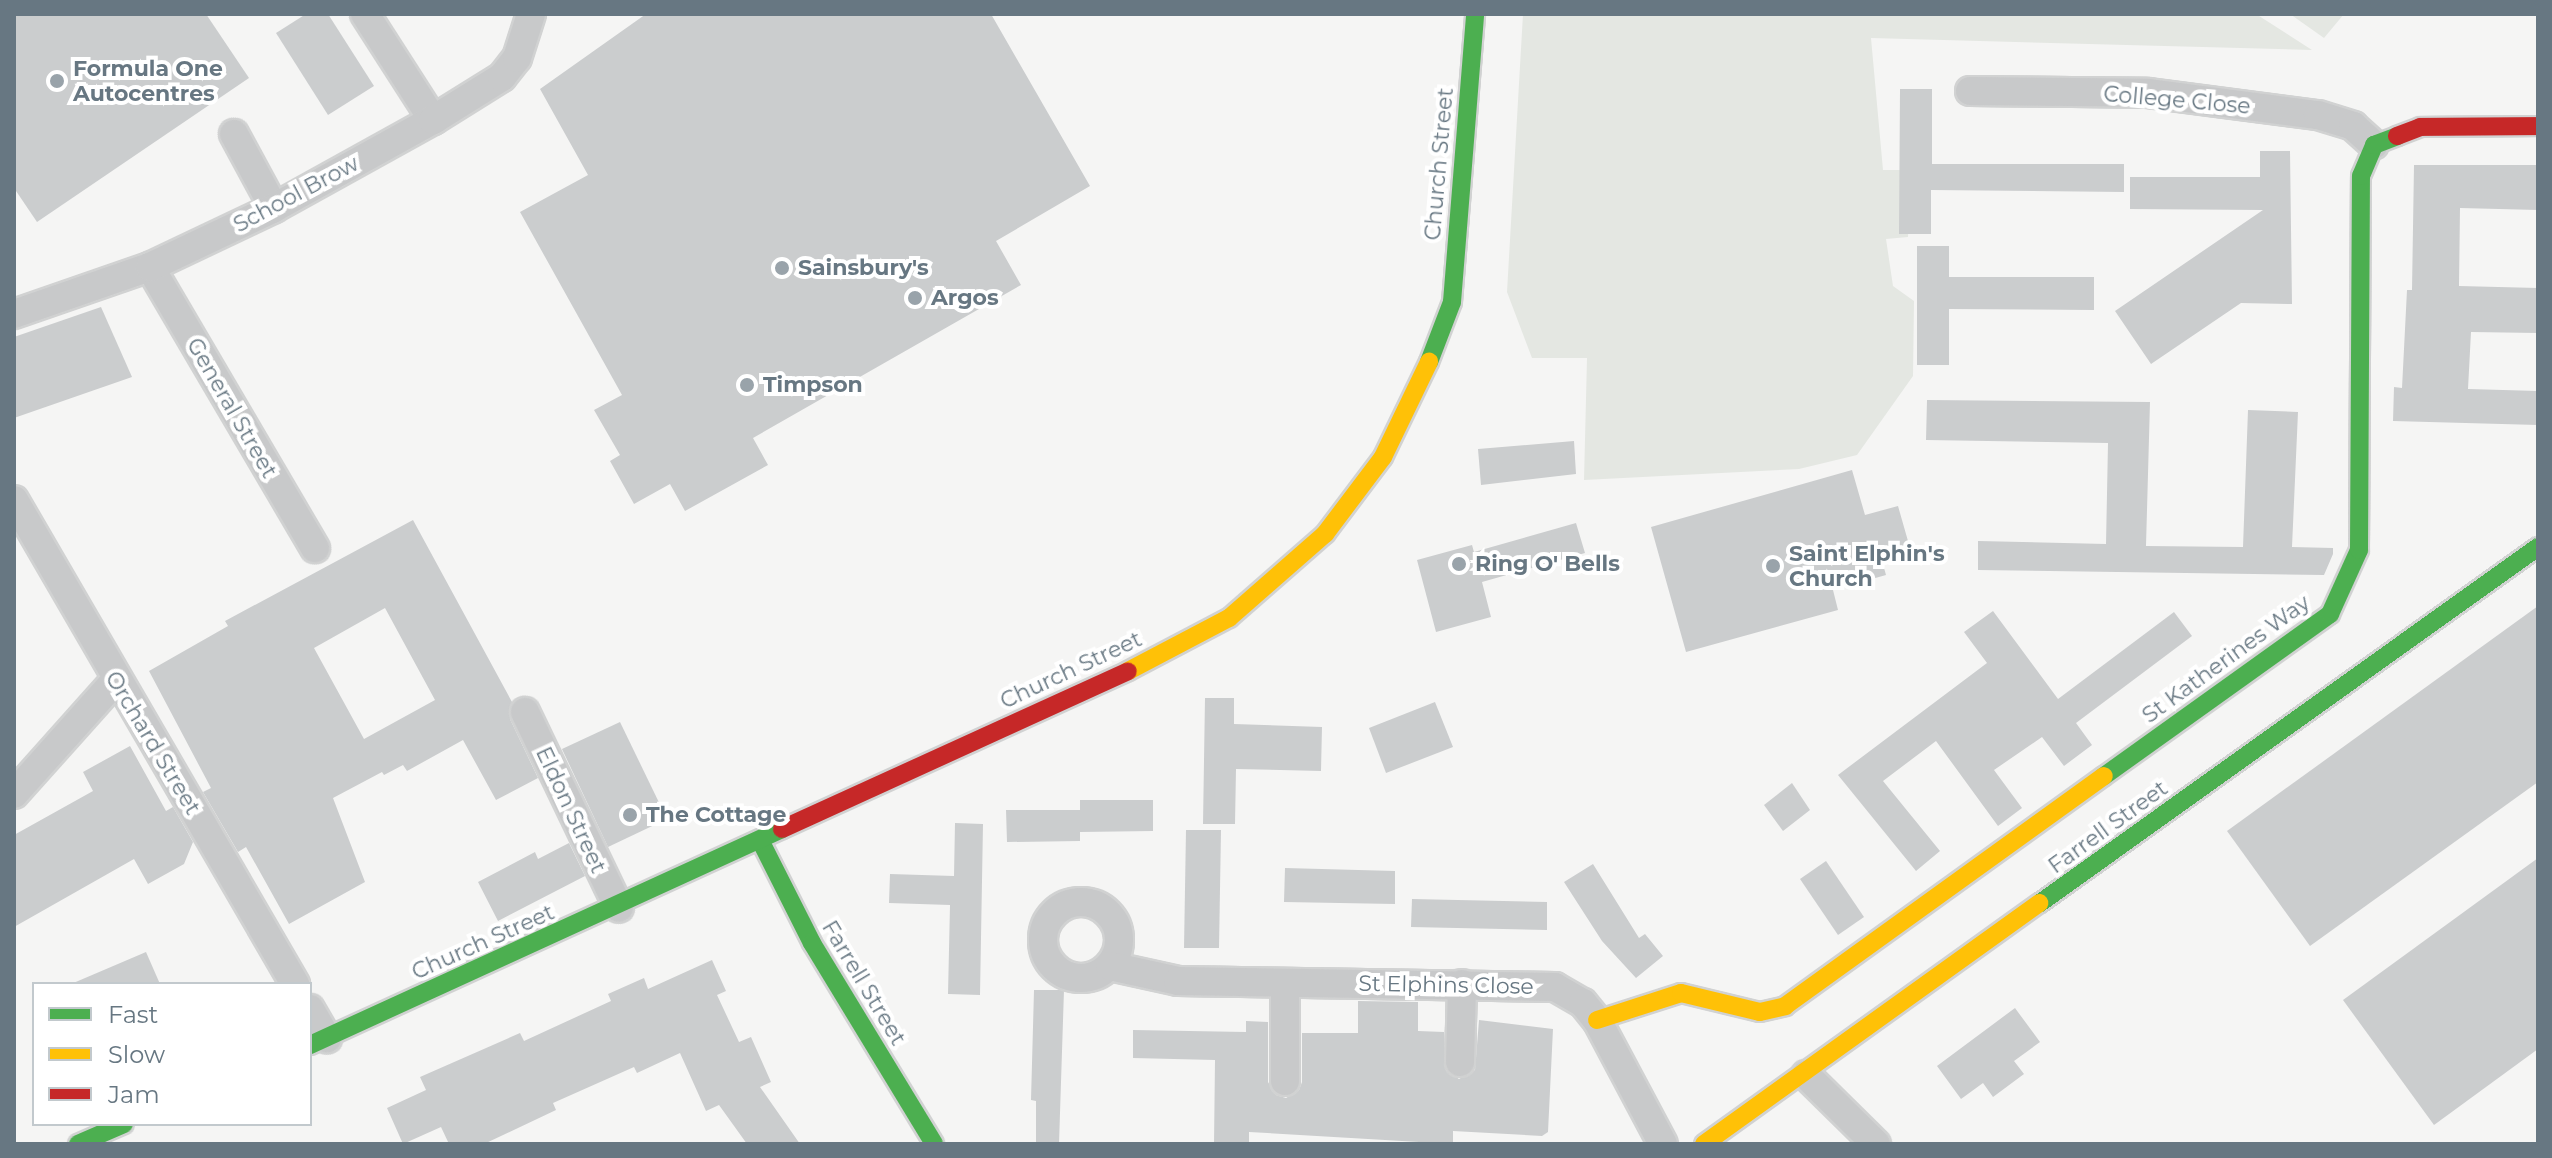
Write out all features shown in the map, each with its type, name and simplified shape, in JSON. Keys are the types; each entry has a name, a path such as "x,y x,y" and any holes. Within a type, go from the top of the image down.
{"street":[{"path":"365,14 433,120"},
{"name":"School Brow","path":"15,312 150,267 274,208 433,120 502,77 517,58 531,14"},
{"name":"Church Street","path":"318,1041 619,908 1150,661 1229,618 1325,534 1355,499 1404,419 1452,302 1475,14"},
{"name":"College Close","path":"1970,91 2148,93 2318,115 2353,126 2374,145"},
{"path":"2374,145 2420,127 2538,126"},
{"path":"234,134 274,208"},
{"name":"St Katherines Way","path":"1597,1020 1681,993 1760,1012 1785,1006 2330,614 2359,550 2361,176 2374,145"},
{"name":"General Street","path":"150,267 315,548"},
{"name":"Orchard Street","path":"14,500 294,982"},
{"name":"Farrell Street","path":"1704,1144 1806,1075 2538,547"},
{"path":"14,794 116,680"},
{"name":"Eldon Street","path":"525,712 619,908"},
{"name":"Farrell Street","path":"761,842 812,943 934,1144"},
{"name":"St Elphins Close","path":"1110,966 1178,981 1555,987 1583,1003 1597,1020 1663,1144"},
{"path":"1285,983 1285,1081"},
{"path":"1460,1062 1462,984"},
{"path":"312,1017 318,1041"},
{"path":"1806,1075 1876,1144"},
{"path":"78,1144 119,1126"}],"shaded area":[{"path":"1523,14 2256,14 2312,50 1871,38 1883,170 1910,170 1908,237 1886,239 1893,286 1914,301 1913,376 1857,455 1799,469 1584,480 1587,358 1532,358 1507,292"},
{"path":"2290,14 2344,14 2324,38"}],"building":[{"path":"14,14 206,14 249,78 37,222 14,188"},
{"path":"306,14 328,14 374,86 328,115 276,33"},
{"name":"Sainsbury's","path":"646,14 991,14 1090,186 996,241 1021,285 753,438 768,465 685,511 670,484 634,504 610,461 620,455 594,410 622,395 520,212 588,175 540,89"},
{"path":"1900,89 1932,89 1932,164 2124,164 2124,192 1931,190 1931,234 1899,234"},
{"path":"2260,151 2290,151 2292,304 2241,303 2151,364 2115,311 2263,210 2130,209 2130,177 2260,177"},
{"path":"2414,165 2538,165 2538,210 2460,208 2459,286 2538,288 2538,333 2471,332 2468,389 2538,391 2538,425 2393,421 2394,387 2402,388 2407,290 2412,290"},
{"path":"1917,246 1949,246 1949,277 2094,277 2094,310 1949,309 1949,365 1917,365"},
{"path":"101,307 132,377 14,418 14,337"},
{"path":"1927,400 2150,402 2146,546 2243,547 2248,410 2298,412 2292,547 2333,548 2333,554 2324,575 1978,570 1978,541 2106,544 2108,443 1926,440"},
{"path":"1574,441 1576,474 1481,485 1478,449"},
{"name":"Saint Elphin's Church","path":"1852,470 1865,515 1898,506 1910,548 1881,557 1886,575 1833,590 1838,610 1686,652 1651,527"},
{"path":"413,520 512,702 510,719 538,778 496,800 463,740 407,771 403,765 384,775 382,772 333,798 365,882 289,924 246,847 238,852 203,792 211,788 149,671 228,626 225,621","holes":["385,608 435,700 364,739 314,648"]},
{"path":"1576,523 1585,553 1482,582 1491,617 1436,632 1417,560 1472,545 1474,552"},
{"path":"2538,606 2538,782 2310,946 2227,831"},
{"path":"1993,611 2058,699 2174,612 2192,636 2076,723 2092,745 2064,766 2042,737 1994,770 2022,808 1998,826 1936,741 1883,781 1940,851 1916,871 1838,775 1987,663 1964,632"},
{"path":"1205,698 1234,698 1234,724 1322,727 1321,771 1236,769 1235,824 1203,824"},
{"path":"1435,702 1453,747 1386,773 1369,728"},
{"path":"620,722 667,819 608,847 562,749"},
{"path":"130,746 166,811 173,807 193,842 184,864 148,884 134,859 14,927 14,835 93,791 83,772"},
{"path":"1792,783 1810,810 1783,831 1764,805"},
{"path":"1080,800 1153,800 1153,831 1080,832 1080,841 1007,842 1006,810 1080,810"},
{"path":"955,823 983,824 980,995 948,994 950,905 889,903 890,874 954,876"},
{"path":"1186,830 1221,830 1219,948 1184,948"},
{"path":"569,843 585,876 498,921 478,882 535,852 538,859"},
{"path":"2538,858 2538,1049 2434,1125 2343,1000"},
{"path":"1826,861 1864,917 1838,935 1800,879"},
{"path":"1593,864 1639,938 1645,934 1663,956 1636,978 1602,941 1564,882"},
{"path":"1285,868 1395,871 1395,904 1284,902"},
{"path":"1412,899 1547,902 1547,930 1411,927"},
{"path":"146,952 159,982 76,982"},
{"path":"712,960 726,991 717,995 739,1042 751,1037 771,1082 760,1087 800,1144 747,1144 719,1105 706,1111 680,1053 637,1073 634,1067 553,1103 556,1110 484,1144 449,1144 441,1127 403,1144 387,1108 426,1090 420,1077 520,1033 524,1041 611,1001 608,994 644,978 648,989"},
{"path":"1034,990 1064,990 1059,1144 1036,1144 1036,1101 1031,1100"},
{"path":"1358,1001 1418,1002 1418,1031 1444,1032 1445,1069 1459,1079 1475,1070 1479,1020 1553,1029 1548,1132 1542,1136 1453,1131 1453,1144 1249,1132 1249,1144 1214,1144 1215,1060 1133,1058 1133,1030 1246,1032 1246,1021 1268,1022 1268,1082 1276,1095 1286,1098 1299,1090 1302,1082 1302,1033 1358,1033"},
{"path":"2015,1008 2040,1042 2014,1061 2024,1074 1993,1097 1983,1083 1961,1099 1937,1066"}],"traffic: fast":[{"path":"1429,362 1452,302 1475,14"},
{"path":"2104,776 2330,614 2359,550 2361,176 2374,145 2397,136"},
{"path":"2040,903 2538,547"},
{"path":"312,1044 782,829"},
{"path":"761,842 812,943 934,1144"},
{"path":"78,1144 119,1126"}],"traffic: slow":[{"path":"1128,671 1229,618 1325,534 1383,457 1429,362"},
{"path":"1597,1020 1681,993 1760,1012 1785,1006 2104,776"},
{"path":"1704,1144 2040,903"}],"traffic: jam":[{"path":"2397,136 2420,127 2538,126"},
{"path":"782,829 1128,671"}],"place":[{"name":"Formula One Autocentres","path":"57,81"},
{"name":"Sainsbury's","path":"782,268"},
{"name":"Argos","path":"915,298"},
{"name":"Timpson","path":"747,385"},
{"name":"Ring O' Bells","path":"1459,564"},
{"name":"Saint Elphin's Church","path":"1773,566"},
{"name":"The Cottage","path":"630,815"}]}
